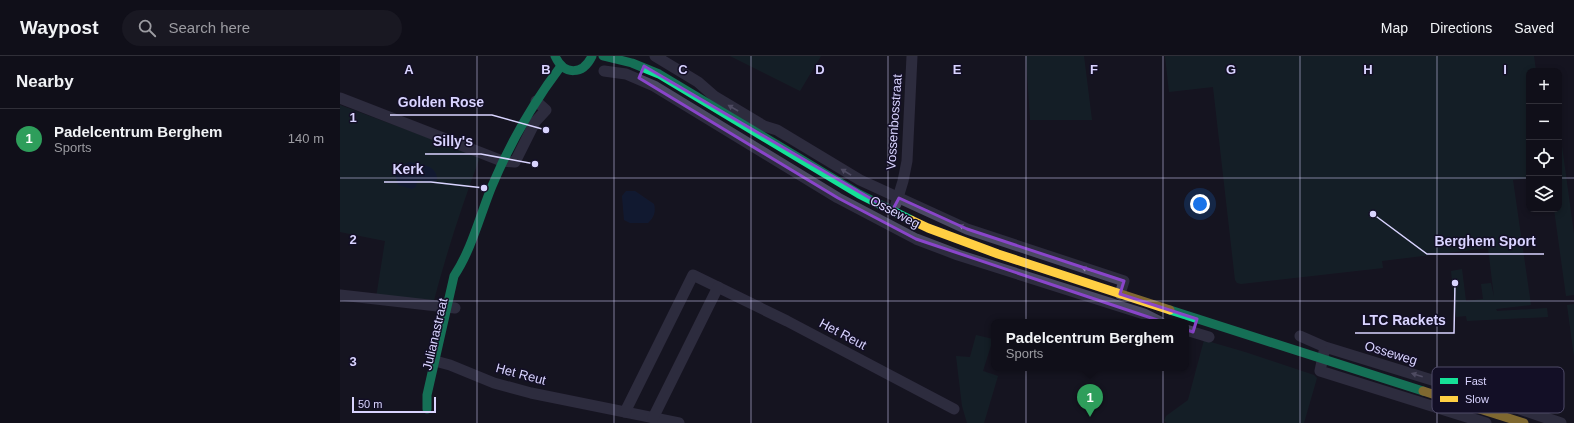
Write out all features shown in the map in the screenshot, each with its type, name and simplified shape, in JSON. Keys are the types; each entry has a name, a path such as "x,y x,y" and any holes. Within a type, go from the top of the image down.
{"street":[{"path":"555,56 561,66 566,70 578,71 589,64 592,56"},
{"name":"Osseweg","path":"603,56 627,58 644,66 843,184 892,211 958,240 1197,319 1432,394"},
{"name":"Osseweg","path":"655,56 698,82 714,96 764,126 777,130 860,180 967,229 1124,281 1120,294"},
{"name":"Vossenbosstraat","path":"892,211 899,198 907,161 912,56"},
{"path":"340,98 502,161 515,162 534,122 546,110 536,101 561,66"},
{"path":"639,78 644,66"},
{"name":"Osseweg","path":"604,70 639,78 654,86 838,198 916,239 958,255 1144,314 1154,319"},
{"name":"Julianastraat","path":"426,412 434,396 453,310 462,279 462,264 502,161"},
{"path":"1045,269 1049,256"},
{"name":"Het Reut","path":"625,412 693,275 787,320 954,409"},
{"path":"646,419 718,287"},
{"path":"340,295 453,310"},
{"path":"1197,319 1189,331 1209,337"},
{"name":"Osseweg","path":"1300,336 1325,347 1432,380"},
{"path":"1325,347 1321,358 1320,371 1432,406"},
{"name":"Het Reut","path":"442,361 494,383 523,391 625,412 646,419 679,423"},
{"name":"Osseweg","path":"1405,398 1408,386"},
{"path":"1454,413 1486,423"},
{"name":"Osseweg","path":"1493,413 1524,423"},
{"name":"Osseweg","path":"1532,413 1561,423"}],"highlighted area":[{"path":"644,66 892,211 899,198 967,229 1124,281 1120,294 1197,319 1193,332 916,239 838,198 639,78"}],"green space":[{"path":"730,56 821,56 800,91"},
{"path":"1026,56 1084,56 1092,120 1030,120"},
{"path":"1165,56 1534,56 1536,68 1526,68 1526,178 1513,180 1531,305 1496,309 1497,311 1547,308 1548,317 1467,321 1466,316 1456,317 1451,271 1462,269 1466,301 1483,299 1481,284 1491,283 1494,297 1488,248 1382,261 1383,268 1241,284 1237,283 1235,280 1213,87 1169,92"},
{"path":"340,105 480,157 443,267 433,304 376,298 385,241 340,232"},
{"path":"1562,146 1574,234 1574,295 1566,296 1554,212 1562,212"},
{"path":"1574,304 1574,357 1567,305"},
{"path":"976,335 991,339 991,345 983,371 998,376 984,423 967,423 962,406 956,356 970,357"},
{"path":"1204,340 1314,375 1317,378 1304,423 1167,423 1164,421 1166,416 1188,400"}],"water":[{"path":"409,162 428,166 435,171 437,180 431,182 420,180 417,181 416,187 412,189 398,185 395,174 398,167"},
{"path":"626,191 635,191 654,204 654,214 648,223 630,223 624,220 622,196"}],"traffic: fast":[{"path":"555,56 563,67 574,71 584,67 592,56"},
{"path":"603,56 632,63 659,74 859,194 911,220"},
{"path":"427,409 427,395 454,276 466,255 492,186 506,154 541,94 561,66"},
{"path":"1170,310 1423,391"}],"traffic: slow":[{"path":"911,220 928,228 998,254 1170,310"},
{"path":"1423,391 1432,394"},
{"path":"1492,413 1524,423"}],"place":[{"name":"Golden Rose","path":"546,130"},
{"name":"Silly's","path":"535,164"},
{"name":"Kerk","path":"484,188"},
{"name":"Berghem Sport","path":"1373,214"},
{"name":"LTC Rackets","path":"1455,283"},
{"name":"Padelcentrum Berghem","path":"1090,417"}]}
